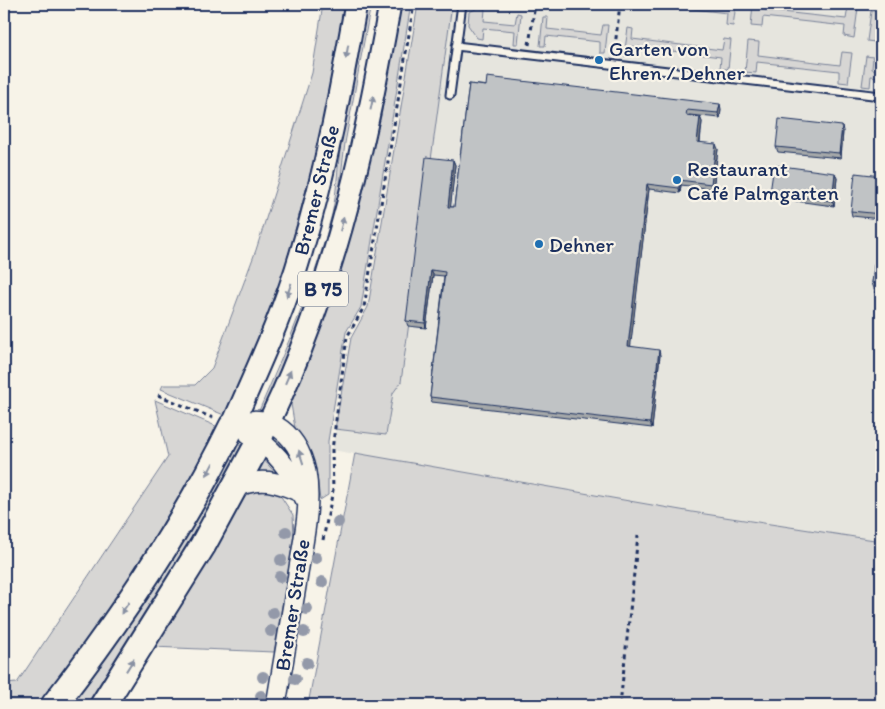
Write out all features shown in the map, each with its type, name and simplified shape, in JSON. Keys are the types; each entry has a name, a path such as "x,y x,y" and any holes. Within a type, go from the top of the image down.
{"highway":[{"path":"54,705 110,631 160,555 206,476 232,426"},
{"path":"103,705 203,545 264,431"}],"main road":[{"name":"Bremer Straße","path":"232,426 280,315 301,254 318,193 337,109 356,4"},
{"name":"Bremer Straße","path":"264,431 315,314 331,264 364,142 390,4"},
{"path":"232,426 264,431 282,462 295,479 305,499"},
{"path":"234,488 244,483 275,481 305,499"},
{"name":"Bremer Straße","path":"276,705 305,499"}],"lane":[{"path":"450,95 462,4"},
{"path":"456,46 881,96"}],"path":[{"path":"333,490 332,450 347,337 364,307 414,4"},
{"path":"528,54 535,4"},
{"path":"613,65 620,4"},
{"path":"158,395 232,426"},
{"path":"620,705 638,534"}],"shaded area":[{"path":"323,4 345,4 328,107 284,272 253,352 224,415 161,389 163,385 195,385 212,368 256,250 312,73"},
{"path":"365,4 371,4 345,143 337,209 298,325 278,377 260,415 258,413 289,340 317,265 332,214 343,132"},
{"path":"400,4 411,4 361,307 346,332 328,441 328,495 320,500 316,469 305,443 295,428 291,404 296,381 339,265 358,206 381,116"},
{"path":"418,4 881,4 881,541 692,512 332,450 351,338 368,307"},
{"path":"418,4 452,4 401,382 393,393 386,435 335,429 351,338 368,307"},
{"path":"649,4 709,4 728,6 729,4 736,4 733,26 726,25 727,13"},
{"path":"753,4 764,4 764,10 846,19 848,7 858,8 854,38 844,36 845,26 763,17 762,27 751,26"},
{"path":"478,8 485,9 484,21 515,24 517,13 521,14 518,44 514,44 515,31 483,28 482,39 477,38 468,25 469,12"},
{"path":"871,11 878,11 877,23 881,24 881,30 876,30 875,42 867,41"},
{"path":"543,17 548,17 547,29 601,35 603,25 608,25 605,53 600,53 600,42 546,36 545,46 540,46"},
{"path":"628,28 633,29 632,39 722,50 724,39 731,40 728,69 720,69 721,57 631,46 630,57 624,56"},
{"path":"748,41 759,42 758,55 840,65 842,52 852,53 848,83 839,82 839,71 757,62 756,73 745,72"},
{"path":"866,56 873,57 872,69 881,70 881,77 871,76 870,87 862,86"},
{"path":"155,400 218,427 134,570 65,672 39,705 4,705 4,684 17,683 168,457"},
{"path":"237,445 242,445 243,449 233,472 115,669 90,705 66,705 229,450"},
{"path":"355,453 692,512 881,541 881,705 308,705"},
{"path":"263,459 278,476 254,475"},
{"path":"260,490 271,490 280,495 293,515 294,537 274,652 152,647 237,504 248,494"}],"building":[{"name":"Dehner","path":"487,77 720,104 718,113 687,110 686,115 700,117 697,142 716,144 711,184 679,180 679,188 647,184 628,346 659,350 650,423 430,397 445,272 431,270 425,323 406,321 426,157 453,160 448,207 454,207 469,84 486,86"},
{"path":"779,119 842,126 839,153 776,147"},
{"path":"774,165 835,173 832,201 770,193"},
{"path":"855,173 881,176 881,214 851,211"},
{"path":"881,209 881,284 872,283"}],"place":[{"name":"Garten von Ehren / Dehner","path":"599,60"},
{"name":"Restaurant Café Palmgarten","path":"677,180"},
{"name":"Dehner","path":"539,244"}]}
